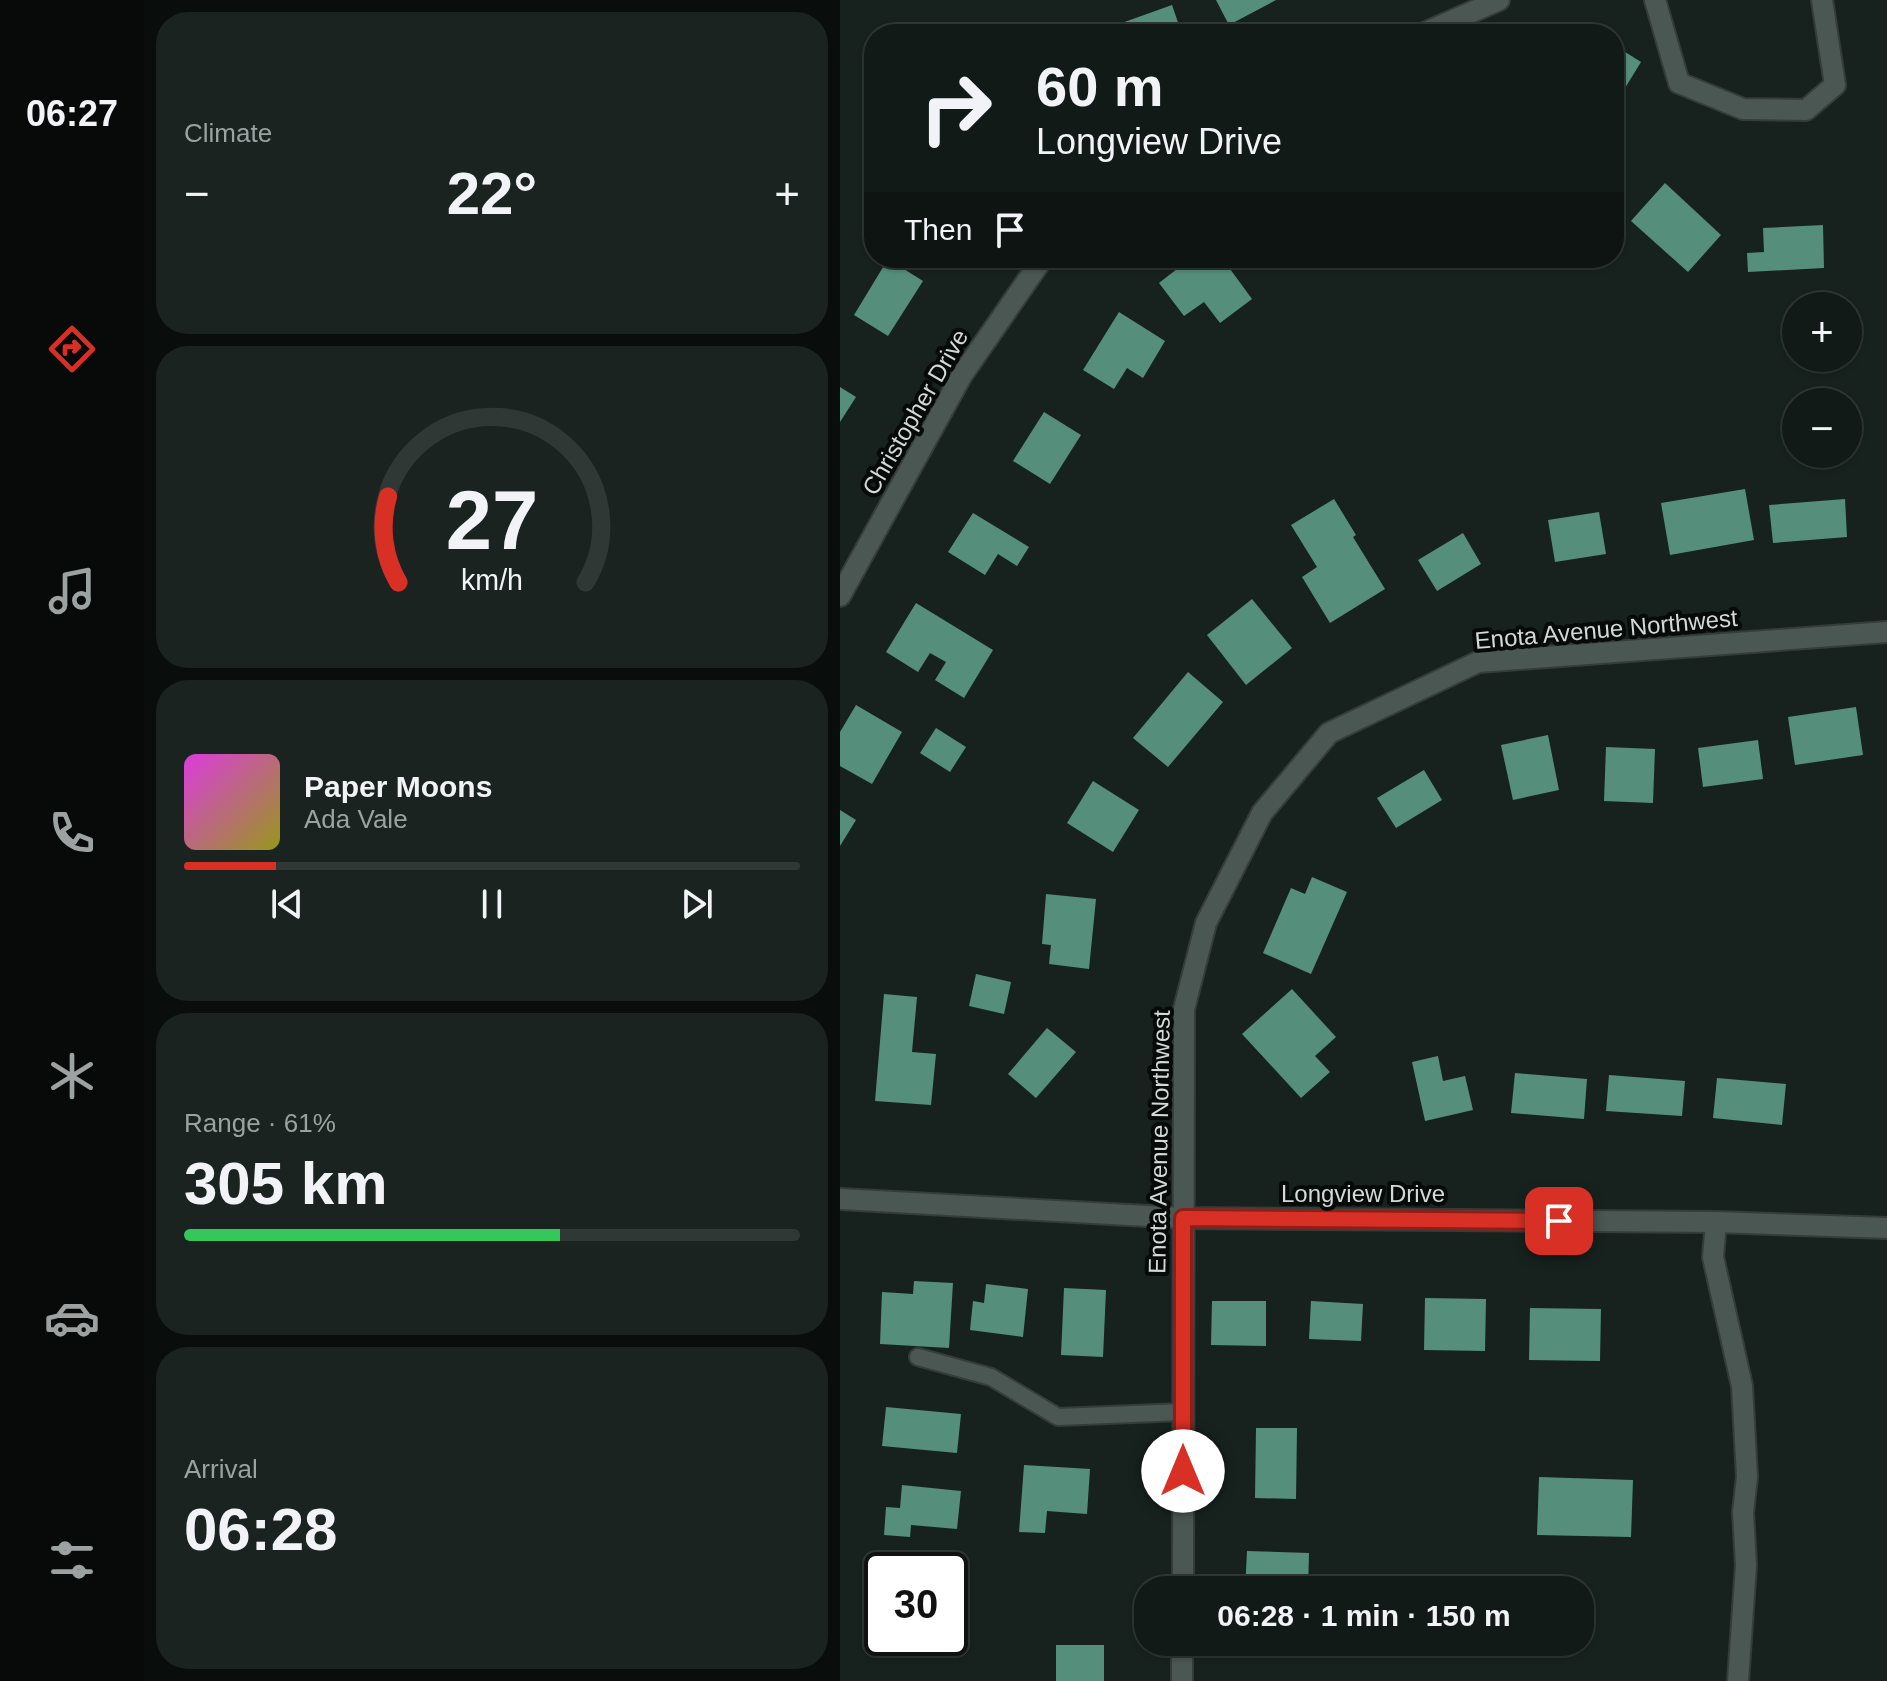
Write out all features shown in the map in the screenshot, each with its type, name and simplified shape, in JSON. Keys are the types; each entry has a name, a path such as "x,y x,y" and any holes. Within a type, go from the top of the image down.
{"street":[{"path":"1445,24 1499,0"},
{"path":"1655,0 1679,83 1743,109 1806,110 1835,85 1822,0"},
{"name":"Christopher Drive","path":"840,596 962,375 1036,268"},
{"name":"Enota Avenue Northwest","path":"1183,1576 1184,1009 1206,923 1262,813 1329,733 1478,662 1887,632"},
{"name":"Longview Drive","path":"840,1199 1183,1218 1716,1222 1887,1228"},
{"path":"1716,1222 1713,1257 1742,1386 1747,1477 1743,1512 1746,1565 1738,1681"},
{"path":"1182,1656 1182,1681"}],"lane":[{"path":"918,1357 991,1377 1058,1417 1183,1412"}],"building":[{"path":"1216,0 1276,0 1231,24"},
{"path":"1172,5 1179,24 1119,24"},
{"path":"1624,51 1641,62 1624,90"},
{"path":"1665,183 1721,235 1688,272 1631,221"},
{"path":"1823,225 1824,268 1748,272 1747,253 1764,252 1763,228"},
{"path":"883,268 902,268 923,281 888,336 854,315"},
{"path":"1178,268 1229,268 1252,299 1220,323 1204,302 1184,316 1159,283"},
{"path":"1119,312 1165,341 1143,378 1127,368 1114,389 1083,370"},
{"path":"840,387 856,397 840,422"},
{"path":"1044,412 1081,435 1050,484 1013,461"},
{"path":"1745,489 1754,540 1670,555 1661,503"},
{"path":"1334,499 1385,589 1330,623 1302,577 1317,567 1291,525"},
{"path":"1845,499 1847,537 1773,543 1769,505"},
{"path":"1599,512 1606,554 1555,562 1548,520"},
{"path":"973,513 1029,547 1017,566 998,554 985,575 948,552"},
{"path":"1463,533 1481,564 1437,591 1418,560"},
{"path":"1252,599 1292,648 1246,685 1207,635"},
{"path":"916,603 993,650 964,698 935,680 946,662 930,653 918,672 886,652"},
{"path":"1188,672 1223,702 1168,767 1133,738"},
{"path":"856,705 902,732 872,784 840,766 840,732"},
{"path":"1856,707 1863,755 1795,765 1788,717"},
{"path":"936,728 966,747 950,772 920,753"},
{"path":"1548,735 1559,790 1513,800 1501,745"},
{"path":"1758,740 1763,779 1703,787 1698,748"},
{"path":"1606,747 1655,749 1653,803 1604,801"},
{"path":"1424,770 1442,800 1396,828 1377,798"},
{"path":"1093,781 1139,810 1113,852 1067,823"},
{"path":"840,810 856,820 840,846"},
{"path":"1312,877 1347,892 1311,974 1263,953 1291,888 1305,894"},
{"path":"1046,894 1096,899 1089,969 1049,964 1051,945 1042,944"},
{"path":"976,974 1011,982 1004,1014 969,1006"},
{"path":"1292,989 1336,1037 1315,1056 1330,1072 1301,1098 1242,1034"},
{"path":"884,994 917,997 912,1052 936,1054 931,1105 875,1101"},
{"path":"1047,1028 1076,1052 1036,1098 1008,1074"},
{"path":"1438,1056 1443,1081 1465,1076 1473,1110 1425,1121 1412,1062"},
{"path":"1515,1073 1587,1079 1584,1119 1511,1113"},
{"path":"1609,1075 1685,1081 1682,1116 1606,1111"},
{"path":"1717,1078 1786,1084 1782,1125 1713,1118"},
{"path":"914,1281 953,1283 949,1348 880,1344 882,1292 913,1294"},
{"path":"986,1284 1028,1289 1023,1337 970,1330 973,1301 984,1303"},
{"path":"1064,1288 1106,1290 1103,1357 1061,1355"},
{"path":"1425,1298 1486,1299 1485,1351 1424,1350"},
{"path":"1212,1301 1266,1301 1266,1346 1211,1345"},
{"path":"1311,1301 1363,1304 1361,1341 1309,1339"},
{"path":"1530,1308 1601,1309 1600,1361 1529,1360"},
{"path":"886,1407 961,1414 957,1453 882,1446"},
{"path":"1256,1428 1297,1428 1296,1499 1255,1498"},
{"path":"1024,1465 1090,1469 1087,1514 1047,1511 1045,1533 1019,1532"},
{"path":"1539,1477 1633,1480 1631,1537 1537,1535"},
{"path":"902,1485 961,1491 957,1529 911,1525 910,1537 884,1535 886,1507 900,1508"},
{"path":"1247,1551 1309,1553 1308,1576 1246,1576"},
{"path":"1056,1645 1104,1645 1104,1681 1056,1681"}],"route":[{"path":"1183,1471 1183,1218 1559,1221"}]}
